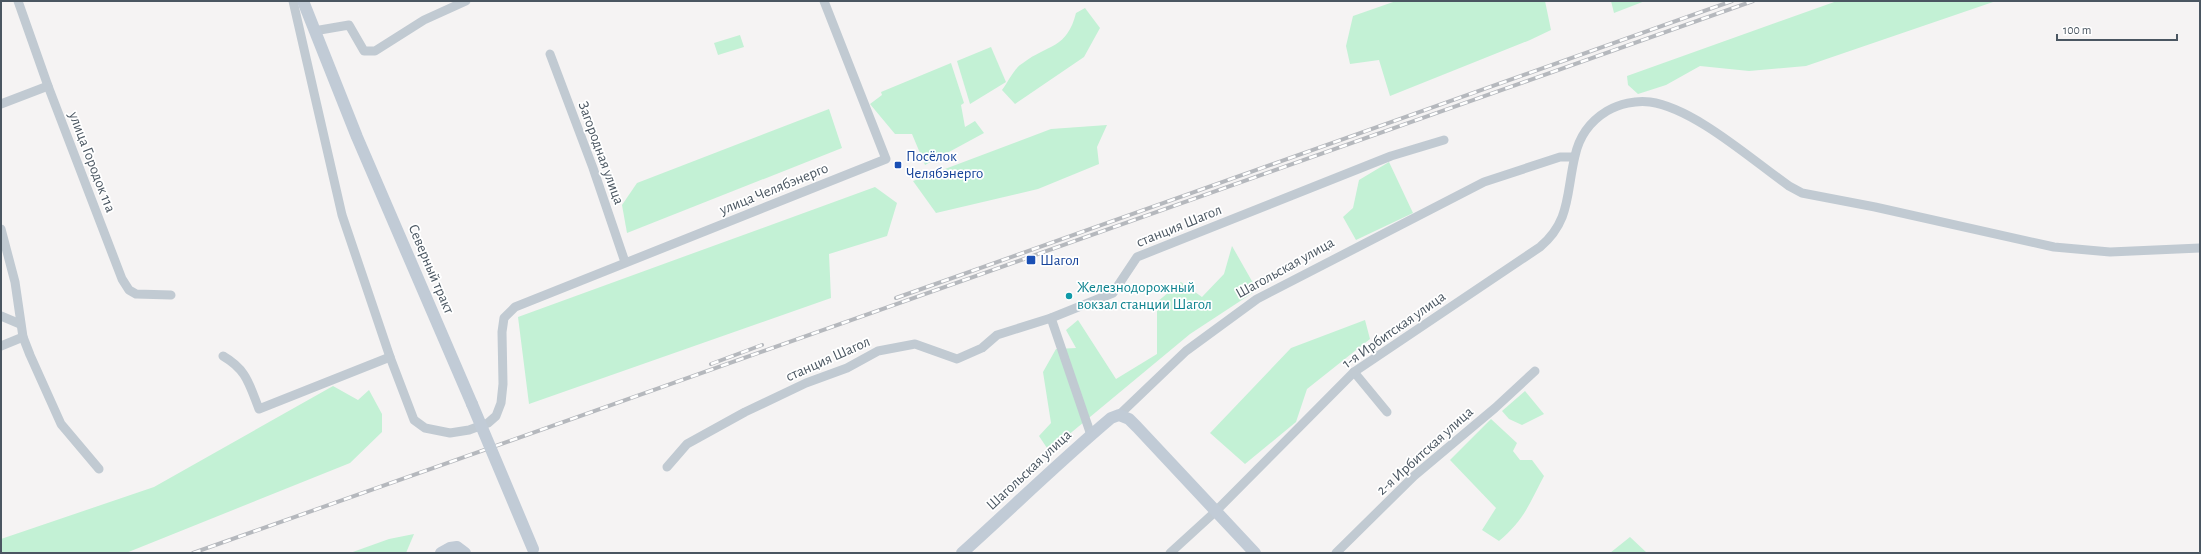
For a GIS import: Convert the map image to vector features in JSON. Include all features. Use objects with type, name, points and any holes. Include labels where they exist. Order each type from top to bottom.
[{"type":"main road","name":"Северный тракт","points":[[302,1],[357,137],[534,551]]},
{"type":"main road","name":"Шагольская улица","points":[[962,553],[1025,496],[1071,451],[1112,418],[1119,415]]},
{"type":"main road","points":[[1119,415],[1129,419],[1138,427],[1215,512],[1255,553]]},
{"type":"main road","points":[[441,553],[450,548],[457,547],[465,553]]},
{"type":"street","name":"улица Городок 11а","points":[[18,1],[48,86],[122,279],[129,290],[136,294],[171,295]]},
{"type":"street","points":[[223,356],[239,366],[246,376],[259,409],[390,356],[342,215],[293,1]]},
{"type":"street","points":[[314,32],[349,25],[364,51],[375,51],[424,20],[466,1]]},
{"type":"street","name":"улица Челябэнерго","points":[[390,356],[414,420],[425,428],[442,433],[469,430],[492,420],[496,416],[501,403],[503,384],[502,332],[504,318],[515,307],[624,262],[724,225],[886,159],[824,1]]},
{"type":"street","name":"Загородная улица","points":[[550,54],[593,168],[624,262]]},
{"type":"street","points":[[1,104],[48,86]]},
{"type":"street","name":"1-я Ирбитская улица","points":[[1170,553],[1215,512],[1354,372],[1540,247],[1552,237],[1561,224],[1574,157],[1582,134],[1595,118],[1619,104],[1650,102],[1681,112],[1711,129],[1782,182],[1802,193],[2054,247],[2110,252],[2200,248]]},
{"type":"street","name":"станция Шагол","points":[[667,467],[687,444],[806,383],[847,368],[878,351],[915,344],[957,359],[982,348],[997,335],[1051,318],[1113,293],[1137,257],[1391,156],[1444,140]]},
{"type":"street","name":"Шагольская улица","points":[[1119,415],[1186,351],[1257,299],[1484,182],[1560,156],[1574,157]]},
{"type":"street","points":[[1,229],[15,282],[23,337],[61,424],[99,469]]},
{"type":"street","points":[[1,316],[20,324]]},
{"type":"street","points":[[1051,318],[1091,435]]},
{"type":"street","points":[[1,346],[23,337]]},
{"type":"street","name":"2-я Ирбитская улица","points":[[1336,553],[1414,476],[1495,408],[1535,371]]},
{"type":"street","points":[[1354,372],[1387,412]]},
{"type":"green space","points":[[1396,1],[1545,1],[1551,30],[1530,40],[1390,96],[1379,60],[1350,64],[1346,46],[1353,16]]},
{"type":"green space","points":[[1611,1],[1645,1],[1614,13]]},
{"type":"green space","points":[[1837,1],[1996,1],[1806,66],[1749,71],[1700,66],[1666,85],[1638,94],[1628,85],[1627,76]]},
{"type":"green space","points":[[1085,8],[1100,28],[1084,57],[1015,104],[1002,90],[1014,72],[1020,65],[1032,57],[1062,40],[1072,25],[1076,13]]},
{"type":"green space","points":[[740,35],[744,47],[718,55],[714,43]]},
{"type":"green space","points":[[991,47],[1006,82],[970,104],[957,61]]},
{"type":"green space","points":[[951,63],[964,103],[961,105],[965,127],[975,121],[984,133],[925,165],[912,134],[895,134],[870,104],[882,95],[881,92]]},
{"type":"green space","points":[[829,109],[842,148],[627,233],[622,205],[637,183]]},
{"type":"green space","points":[[1107,125],[1097,147],[1099,164],[1038,189],[936,213],[913,181],[1051,129]]},
{"type":"green space","points":[[1389,162],[1413,213],[1356,240],[1343,217],[1353,208],[1359,180]]},
{"type":"green space","points":[[875,187],[897,203],[887,236],[829,254],[831,298],[529,404],[518,317]]},
{"type":"green space","points":[[1232,246],[1257,290],[1190,334],[1049,451],[1039,436],[1051,423],[1043,372],[1056,349],[1076,348],[1066,330],[1078,320],[1116,379],[1157,354],[1157,302],[1181,282],[1202,297],[1224,274]]},
{"type":"green space","points":[[1365,320],[1370,339],[1307,389],[1296,422],[1245,464],[1210,433],[1291,348]]},
{"type":"green space","points":[[333,386],[358,400],[369,390],[382,414],[382,432],[350,463],[126,553],[1,553],[1,539],[154,487]]},
{"type":"green space","points":[[1525,391],[1544,414],[1522,425],[1509,419],[1502,411]]},
{"type":"green space","points":[[1491,419],[1517,443],[1513,451],[1520,460],[1532,460],[1544,476],[1521,518],[1499,541],[1482,530],[1496,508],[1450,460]]},
{"type":"green space","points":[[414,534],[406,553],[350,553],[389,539]]},
{"type":"green space","points":[[1630,537],[1647,553],[1610,553]]},
{"type":"railway","points":[[896,298],[1732,1]]},
{"type":"railway","points":[[193,553],[1753,1]]},
{"type":"railway","points":[[711,364],[762,345]]},
{"type":"place","name":"Посёлок Челябэнерго","points":[[898,165]]},
{"type":"place","name":"Шагол","points":[[1031,260]]},
{"type":"place","name":"Железнодорожный вокзал станции Шагол","points":[[1069,296]]}]
